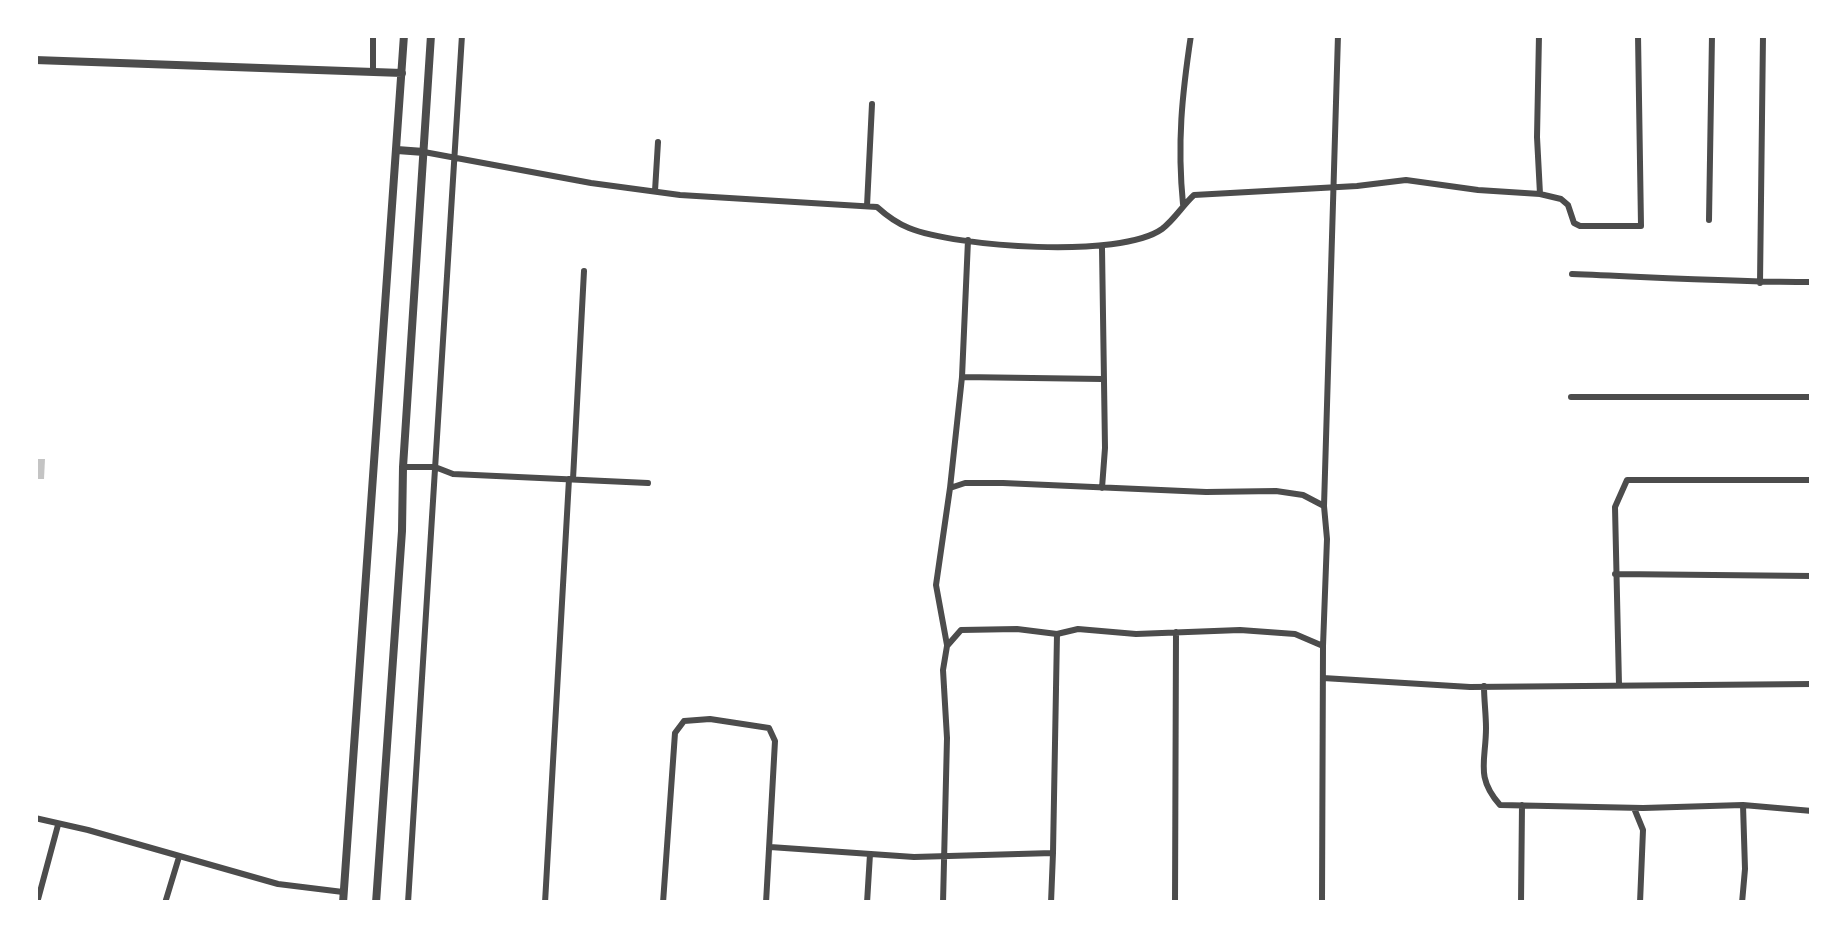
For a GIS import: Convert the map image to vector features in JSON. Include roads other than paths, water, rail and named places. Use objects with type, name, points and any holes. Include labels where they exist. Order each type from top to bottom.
[{"type":"street","points":[[373,35],[373,72]]},
{"type":"street","points":[[343,903],[404,35]]},
{"type":"street","points":[[376,903],[431,35]]},
{"type":"street","points":[[408,903],[462,35]]},
{"type":"street","points":[[1183,205],[1178,141],[1191,35]]},
{"type":"street","points":[[1322,903],[1327,539],[1324,506],[1338,35]]},
{"type":"street","points":[[1539,35],[1536,138],[1540,194]]},
{"type":"street","points":[[397,150],[656,191],[728,199],[877,206],[889,219],[923,233],[1048,247],[1102,248],[1160,230],[1194,195],[1406,180],[1540,194],[1561,199],[1568,205],[1574,223],[1580,226],[1641,226],[1638,35]]},
{"type":"street","points":[[1709,220],[1712,35]]},
{"type":"street","points":[[1760,283],[1763,35]]},
{"type":"street","points":[[35,60],[402,73]]},
{"type":"street","points":[[867,206],[872,104]]},
{"type":"street","points":[[656,191],[658,142]]},
{"type":"street","points":[[944,903],[948,738],[943,670],[948,646],[936,585],[962,377],[968,240]]},
{"type":"street","points":[[1102,248],[1102,488]]},
{"type":"street","points":[[545,903],[584,271]]},
{"type":"street","points":[[1572,274],[1812,282]]},
{"type":"street","points":[[962,377],[1102,378]]},
{"type":"street","points":[[1570,397],[1812,397]]},
{"type":"street","points":[[403,467],[435,467],[454,474],[648,483]]},
{"type":"street","points":[[1619,685],[1615,507],[1627,480],[1812,480]]},
{"type":"street","points":[[950,488],[965,484],[1276,491],[1302,495],[1324,506]]},
{"type":"street","points":[[1615,574],[1812,576]]},
{"type":"street","points":[[948,646],[960,630],[1017,629],[1057,634],[1078,629],[1136,634],[1240,630],[1295,634],[1323,646]]},
{"type":"street","points":[[1174,903],[1176,632]]},
{"type":"street","points":[[1052,903],[1057,634]]},
{"type":"street","points":[[1324,678],[1484,686],[1812,684]]},
{"type":"street","points":[[1484,686],[1486,728],[1482,768],[1486,789],[1500,804],[1634,808],[1743,805],[1812,811]]},
{"type":"street","points":[[663,903],[675,732],[684,721],[710,719],[769,728],[776,741],[766,903]]},
{"type":"street","points":[[1520,903],[1522,804]]},
{"type":"street","points":[[1742,903],[1743,805]]},
{"type":"street","points":[[1634,808],[1643,830],[1640,903]]},
{"type":"street","points":[[35,818],[278,884],[343,892]]},
{"type":"street","points":[[37,903],[58,824]]},
{"type":"street","points":[[770,848],[870,854],[1053,853]]},
{"type":"street","points":[[867,903],[870,854]]},
{"type":"street","points":[[165,903],[179,857]]},
{"type":"street","points":[[320,903],[321,891]]}]
